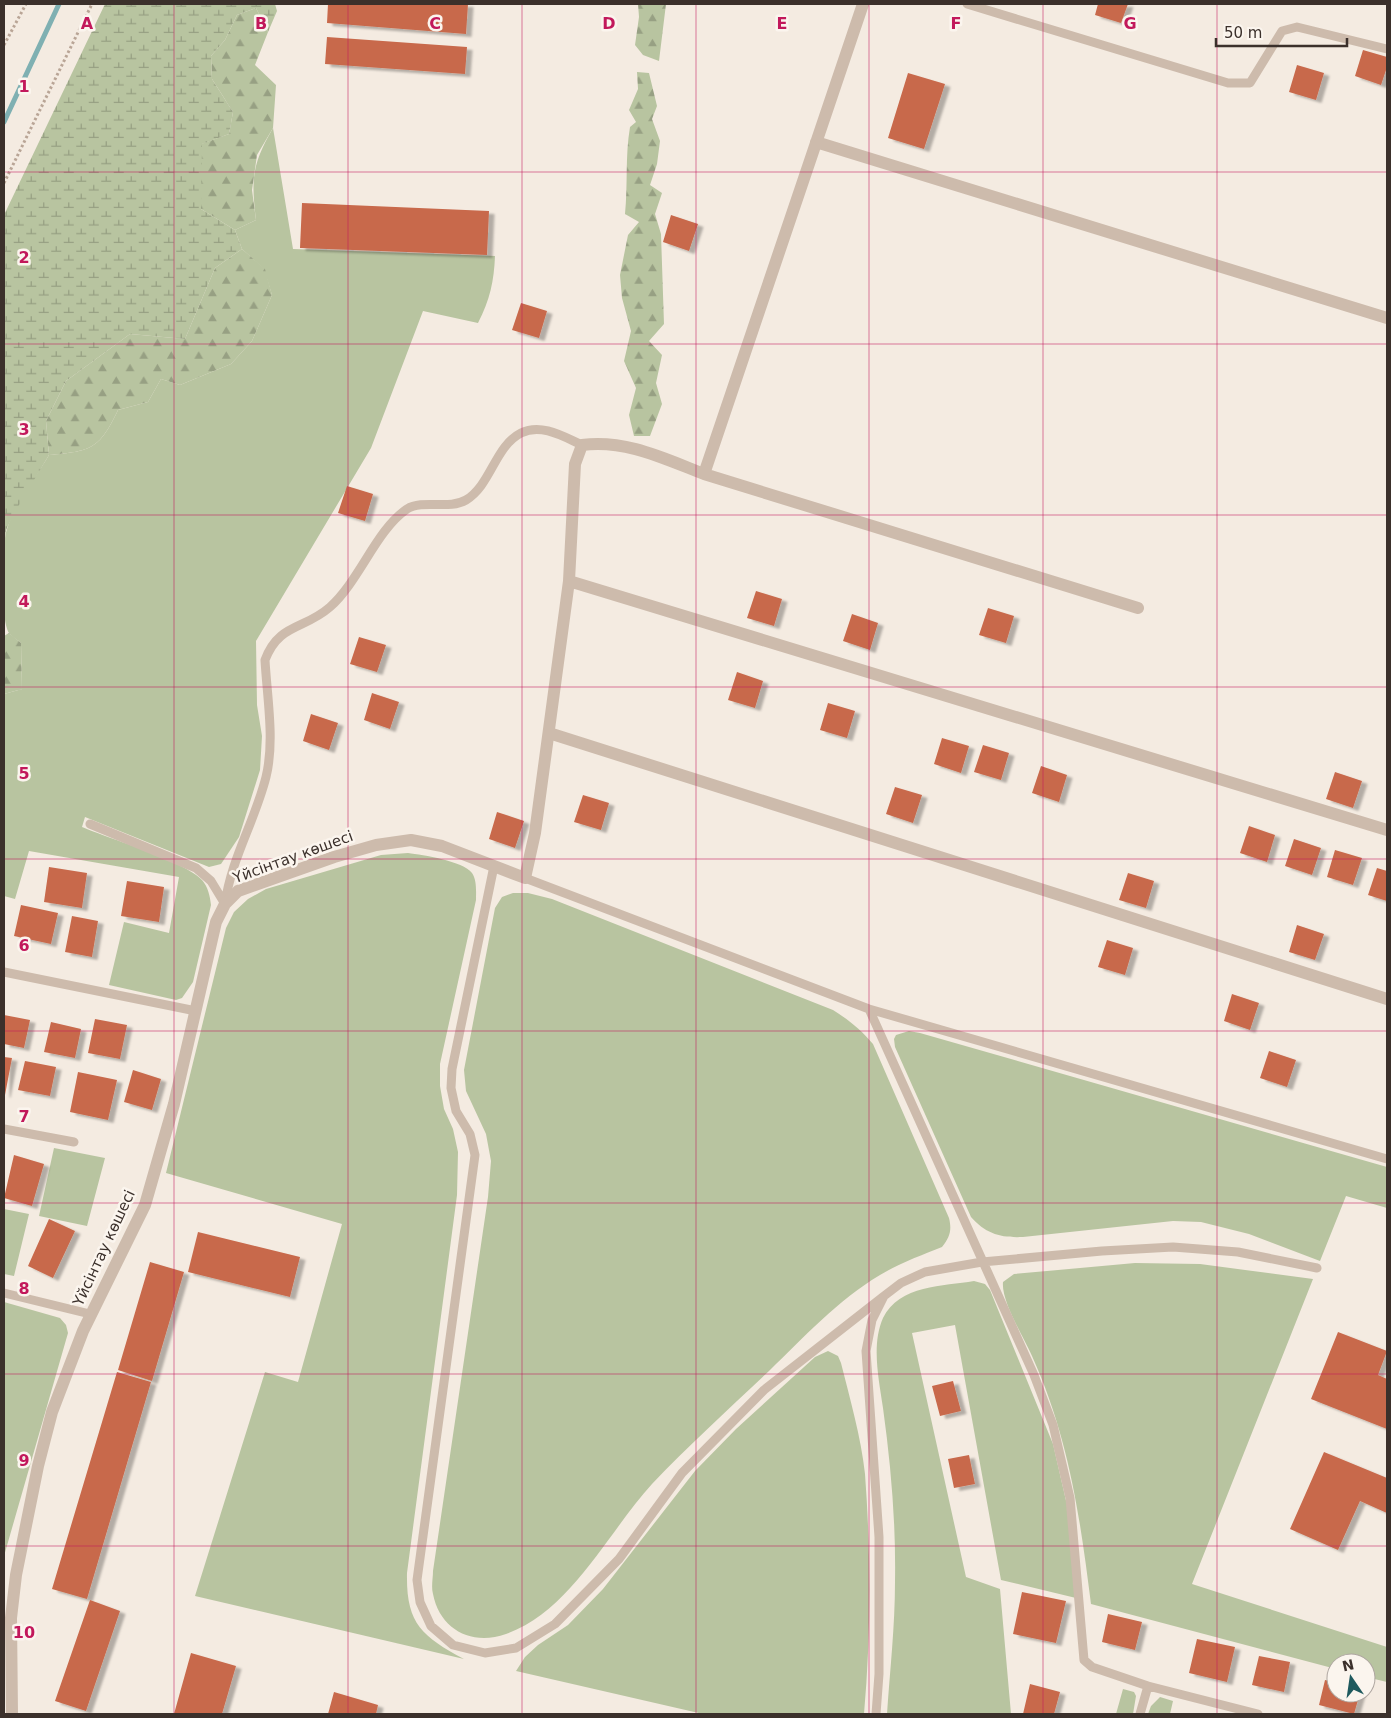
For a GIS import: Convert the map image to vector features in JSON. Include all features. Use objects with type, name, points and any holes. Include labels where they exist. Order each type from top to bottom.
[{"type":"street","points":[[704,474],[863,4]]},
{"type":"street","points":[[816,142],[1387,318]]},
{"type":"street","points":[[525,878],[535,832],[549,733],[569,581],[575,464],[582,445],[600,443],[644,451],[704,474],[1138,608]]},
{"type":"street","points":[[569,581],[1387,830]]},
{"type":"street","points":[[549,733],[1387,999]]},
{"type":"street","name":"Үйсінтау көшесі","points":[[12,1714],[11,1618],[18,1566],[38,1466],[52,1412],[90,1314],[145,1205],[174,1104],[216,922],[225,904],[238,891],[316,863],[376,845],[411,840],[442,846],[525,878]]},
{"type":"lane","points":[[967,4],[1228,83],[1250,83],[1282,31],[1297,27],[1387,49]]},
{"type":"lane","points":[[225,904],[229,879],[266,777],[269,756],[265,660],[270,647],[281,634],[309,622],[330,607],[345,591],[396,518],[410,508],[452,504],[466,500],[479,487],[507,444],[521,433],[537,430],[552,432],[582,445]]},
{"type":"lane","points":[[90,824],[196,868],[211,881],[225,904]]},
{"type":"lane","points":[[494,866],[452,1069],[451,1088],[456,1111],[470,1134],[475,1155],[417,1580],[420,1602],[432,1626],[453,1645],[485,1653],[516,1648],[555,1624],[619,1558],[682,1473],[764,1390],[901,1283],[926,1272],[982,1262],[1102,1251],[1173,1247],[1238,1252],[1317,1268]]},
{"type":"lane","points":[[525,878],[869,1010],[1387,1159]]},
{"type":"lane","points":[[4,972],[196,1010]]},
{"type":"lane","points":[[869,1010],[1034,1375],[1052,1425],[1070,1498],[1084,1660],[1092,1667],[1148,1686],[1258,1714]]},
{"type":"lane","points":[[4,1129],[74,1142]]},
{"type":"lane","points":[[4,1293],[90,1314]]},
{"type":"lane","points":[[876,1714],[879,1674],[878,1537],[866,1351],[872,1320],[884,1296]]},
{"type":"lane","points":[[1140,1714],[1148,1686]]},
{"type":"path","points":[[4,45],[26,4]]},
{"type":"path","points":[[4,183],[92,4]]},
{"type":"green space","points":[[105,4],[275,4],[277,11],[268,32],[256,8],[237,15],[225,40],[211,56],[212,79],[233,112],[229,134],[202,144],[201,209],[235,230],[242,249],[215,268],[185,339],[130,334],[66,381],[46,421],[49,455],[6,530],[4,547],[4,215]]},
{"type":"green space","points":[[638,4],[666,4],[659,61],[643,55],[635,45],[639,17]]},
{"type":"green space","points":[[256,8],[268,32],[255,65],[276,85],[273,128],[257,155],[252,190],[256,220],[235,230],[201,209],[201,144],[229,134],[233,112],[212,79],[211,56],[225,40],[237,15]]},
{"type":"green space","points":[[637,72],[649,73],[657,106],[652,119],[660,141],[657,164],[650,185],[662,193],[655,214],[661,234],[664,324],[649,341],[662,355],[656,383],[662,404],[650,436],[634,436],[629,415],[636,388],[624,361],[631,331],[622,298],[620,275],[628,235],[639,222],[625,214],[628,138],[630,127],[636,122],[629,110],[638,89]]},
{"type":"green space","points":[[273,128],[293,249],[495,256],[494,274],[491,290],[478,323],[423,311],[371,448],[256,641],[257,705],[262,736],[260,770],[239,837],[221,864],[209,867],[85,817],[82,827],[164,858],[193,873],[206,886],[211,905],[193,982],[182,998],[176,1000],[109,985],[124,922],[169,933],[179,877],[29,851],[15,899],[4,896],[4,694],[22,689],[21,643],[9,633],[4,613],[2,582],[5,538],[15,510],[49,455],[75,452],[92,446],[105,433],[118,410],[148,402],[161,379],[180,385],[231,364],[252,341],[272,295],[264,269],[242,249],[235,230],[256,220],[255,172],[261,152]]},
{"type":"green space","points":[[242,249],[265,269],[272,295],[252,341],[231,364],[180,385],[161,379],[148,402],[118,410],[105,433],[92,446],[75,452],[49,455],[46,421],[66,381],[130,334],[185,339],[215,268]]},
{"type":"green space","points":[[9,633],[21,643],[22,689],[4,694],[4,636]]},
{"type":"green space","points":[[408,853],[442,859],[460,865],[472,873],[476,886],[476,900],[440,1064],[440,1086],[444,1109],[453,1129],[458,1152],[457,1195],[407,1573],[409,1604],[419,1626],[437,1643],[464,1659],[195,1596],[265,1372],[298,1382],[342,1224],[166,1173],[226,928],[234,912],[248,899],[266,889],[381,855]]},
{"type":"green space","points":[[513,893],[528,893],[552,899],[833,1010],[850,1021],[873,1044],[949,1218],[950,1230],[949,1237],[942,1247],[880,1275],[836,1307],[808,1332],[652,1484],[587,1568],[550,1608],[529,1623],[506,1634],[481,1638],[459,1632],[450,1626],[437,1607],[432,1585],[488,1197],[491,1161],[486,1134],[466,1091],[464,1070],[495,908],[502,897]]},
{"type":"green space","points":[[909,1031],[1387,1167],[1387,1208],[1346,1196],[1320,1261],[1249,1234],[1201,1222],[1173,1221],[1023,1237],[1008,1237],[994,1234],[982,1227],[971,1217],[895,1047],[894,1039],[896,1035]]},
{"type":"green space","points":[[54,1148],[105,1158],[87,1226],[39,1216]]},
{"type":"green space","points":[[4,1209],[29,1214],[14,1276],[4,1274]]},
{"type":"green space","points":[[1135,1263],[1200,1264],[1313,1279],[1192,1584],[1387,1647],[1387,1682],[1376,1679],[1376,1653],[1326,1653],[1326,1666],[1091,1604],[1077,1509],[1064,1448],[1045,1387],[1009,1309],[1003,1290],[1003,1282],[1014,1274]]},
{"type":"green space","points":[[974,1281],[985,1284],[990,1290],[1053,1444],[1067,1505],[1076,1598],[1001,1580],[955,1325],[912,1333],[966,1577],[1000,1589],[1011,1714],[887,1714],[894,1615],[895,1538],[891,1473],[877,1363],[879,1328],[890,1307],[911,1293],[936,1286]]},
{"type":"green space","points":[[4,1302],[60,1318],[66,1325],[68,1333],[4,1556]]},
{"type":"green space","points":[[828,1351],[838,1356],[841,1363],[858,1432],[865,1474],[869,1594],[864,1714],[703,1714],[516,1671],[525,1657],[538,1645],[568,1625],[603,1589],[695,1471],[736,1429],[815,1357]]},
{"type":"green space","points":[[1123,1689],[1134,1692],[1136,1696],[1133,1714],[1116,1714]]},
{"type":"green space","points":[[1160,1697],[1173,1701],[1170,1714],[1148,1714],[1151,1706]]},
{"type":"building","points":[[328,4],[468,4],[466,34],[327,23]]},
{"type":"building","points":[[1098,4],[1128,4],[1121,23],[1095,15]]},
{"type":"building","points":[[327,37],[467,47],[465,74],[325,64]]},
{"type":"building","points":[[1363,50],[1387,57],[1387,67],[1381,85],[1355,76]]},
{"type":"building","points":[[1297,65],[1324,73],[1316,100],[1289,92]]},
{"type":"building","points":[[908,73],[945,84],[924,149],[888,138]]},
{"type":"building","points":[[302,203],[489,211],[487,255],[300,248]]},
{"type":"building","points":[[671,215],[698,224],[689,251],[663,242]]},
{"type":"building","points":[[521,303],[547,311],[539,338],[512,330]]},
{"type":"building","points":[[347,486],[373,494],[365,521],[338,513]]},
{"type":"building","points":[[756,591],[782,599],[774,626],[747,618]]},
{"type":"building","points":[[988,608],[1014,616],[1006,643],[979,635]]},
{"type":"building","points":[[852,614],[878,623],[870,650],[843,641]]},
{"type":"building","points":[[359,637],[386,645],[377,672],[350,664]]},
{"type":"building","points":[[737,672],[763,681],[755,708],[728,700]]},
{"type":"building","points":[[372,693],[399,702],[390,729],[364,720]]},
{"type":"building","points":[[828,703],[855,711],[847,738],[820,730]]},
{"type":"building","points":[[311,714],[338,723],[329,750],[303,741]]},
{"type":"building","points":[[942,738],[969,746],[961,773],[934,764]]},
{"type":"building","points":[[983,745],[1009,753],[1001,780],[974,772]]},
{"type":"building","points":[[1041,766],[1067,775],[1059,802],[1032,793]]},
{"type":"building","points":[[1335,772],[1362,781],[1353,808],[1326,799]]},
{"type":"building","points":[[895,787],[922,795],[913,823],[886,814]]},
{"type":"building","points":[[583,795],[609,803],[601,830],[574,822]]},
{"type":"building","points":[[497,812],[524,821],[515,848],[489,839]]},
{"type":"building","points":[[1249,826],[1275,835],[1267,862],[1240,853]]},
{"type":"building","points":[[1294,839],[1321,848],[1312,875],[1285,866]]},
{"type":"building","points":[[1335,850],[1362,858],[1353,885],[1327,877]]},
{"type":"building","points":[[49,867],[87,873],[82,908],[44,902]]},
{"type":"building","points":[[1377,868],[1387,871],[1387,901],[1368,895]]},
{"type":"building","points":[[1128,873],[1154,881],[1146,908],[1119,900]]},
{"type":"building","points":[[127,881],[164,887],[159,922],[121,916]]},
{"type":"building","points":[[21,905],[58,913],[51,944],[14,936]]},
{"type":"building","points":[[72,916],[98,921],[92,957],[65,952]]},
{"type":"building","points":[[1297,925],[1324,934],[1315,960],[1289,952]]},
{"type":"building","points":[[1107,940],[1133,948],[1125,975],[1098,967]]},
{"type":"building","points":[[1232,994],[1259,1003],[1250,1030],[1224,1021]]},
{"type":"building","points":[[4,1015],[30,1020],[24,1048],[4,1044]]},
{"type":"building","points":[[95,1019],[127,1025],[120,1059],[88,1053]]},
{"type":"building","points":[[51,1022],[81,1029],[75,1058],[44,1052]]},
{"type":"building","points":[[1269,1051],[1296,1060],[1287,1087],[1260,1078]]},
{"type":"building","points":[[4,1057],[12,1058],[5,1095],[4,1094]]},
{"type":"building","points":[[25,1061],[56,1067],[50,1096],[18,1090]]},
{"type":"building","points":[[133,1070],[161,1079],[152,1110],[124,1102]]},
{"type":"building","points":[[78,1072],[117,1080],[108,1120],[70,1112]]},
{"type":"building","points":[[14,1155],[44,1164],[32,1206],[4,1198]]},
{"type":"building","points":[[49,1219],[75,1231],[53,1278],[28,1266]]},
{"type":"building","points":[[198,1232],[300,1257],[290,1297],[188,1272]]},
{"type":"building","points":[[150,1262],[184,1272],[152,1381],[118,1370]]},
{"type":"building","points":[[1338,1332],[1387,1351],[1378,1375],[1387,1379],[1387,1429],[1311,1399]]},
{"type":"building","points":[[117,1372],[151,1382],[87,1599],[52,1589]]},
{"type":"building","points":[[953,1381],[961,1411],[940,1416],[932,1386]]},
{"type":"building","points":[[1324,1452],[1387,1478],[1387,1513],[1360,1501],[1338,1550],[1290,1529]]},
{"type":"building","points":[[969,1455],[975,1484],[954,1488],[948,1459]]},
{"type":"building","points":[[1022,1592],[1066,1601],[1056,1643],[1013,1634]]},
{"type":"building","points":[[90,1600],[120,1611],[86,1711],[55,1701]]},
{"type":"building","points":[[1108,1614],[1142,1622],[1135,1650],[1102,1642]]},
{"type":"building","points":[[1197,1639],[1235,1647],[1227,1682],[1189,1673]]},
{"type":"building","points":[[191,1653],[236,1666],[222,1714],[174,1714]]},
{"type":"building","points":[[1259,1656],[1290,1662],[1284,1692],[1252,1685]]},
{"type":"building","points":[[1325,1680],[1326,1703],[1357,1703],[1354,1714],[1319,1705]]},
{"type":"building","points":[[1030,1684],[1060,1692],[1054,1714],[1023,1714]]},
{"type":"building","points":[[334,1692],[378,1705],[376,1714],[328,1714]]},
{"type":"waterway","points":[[4,122],[59,4]]}]
